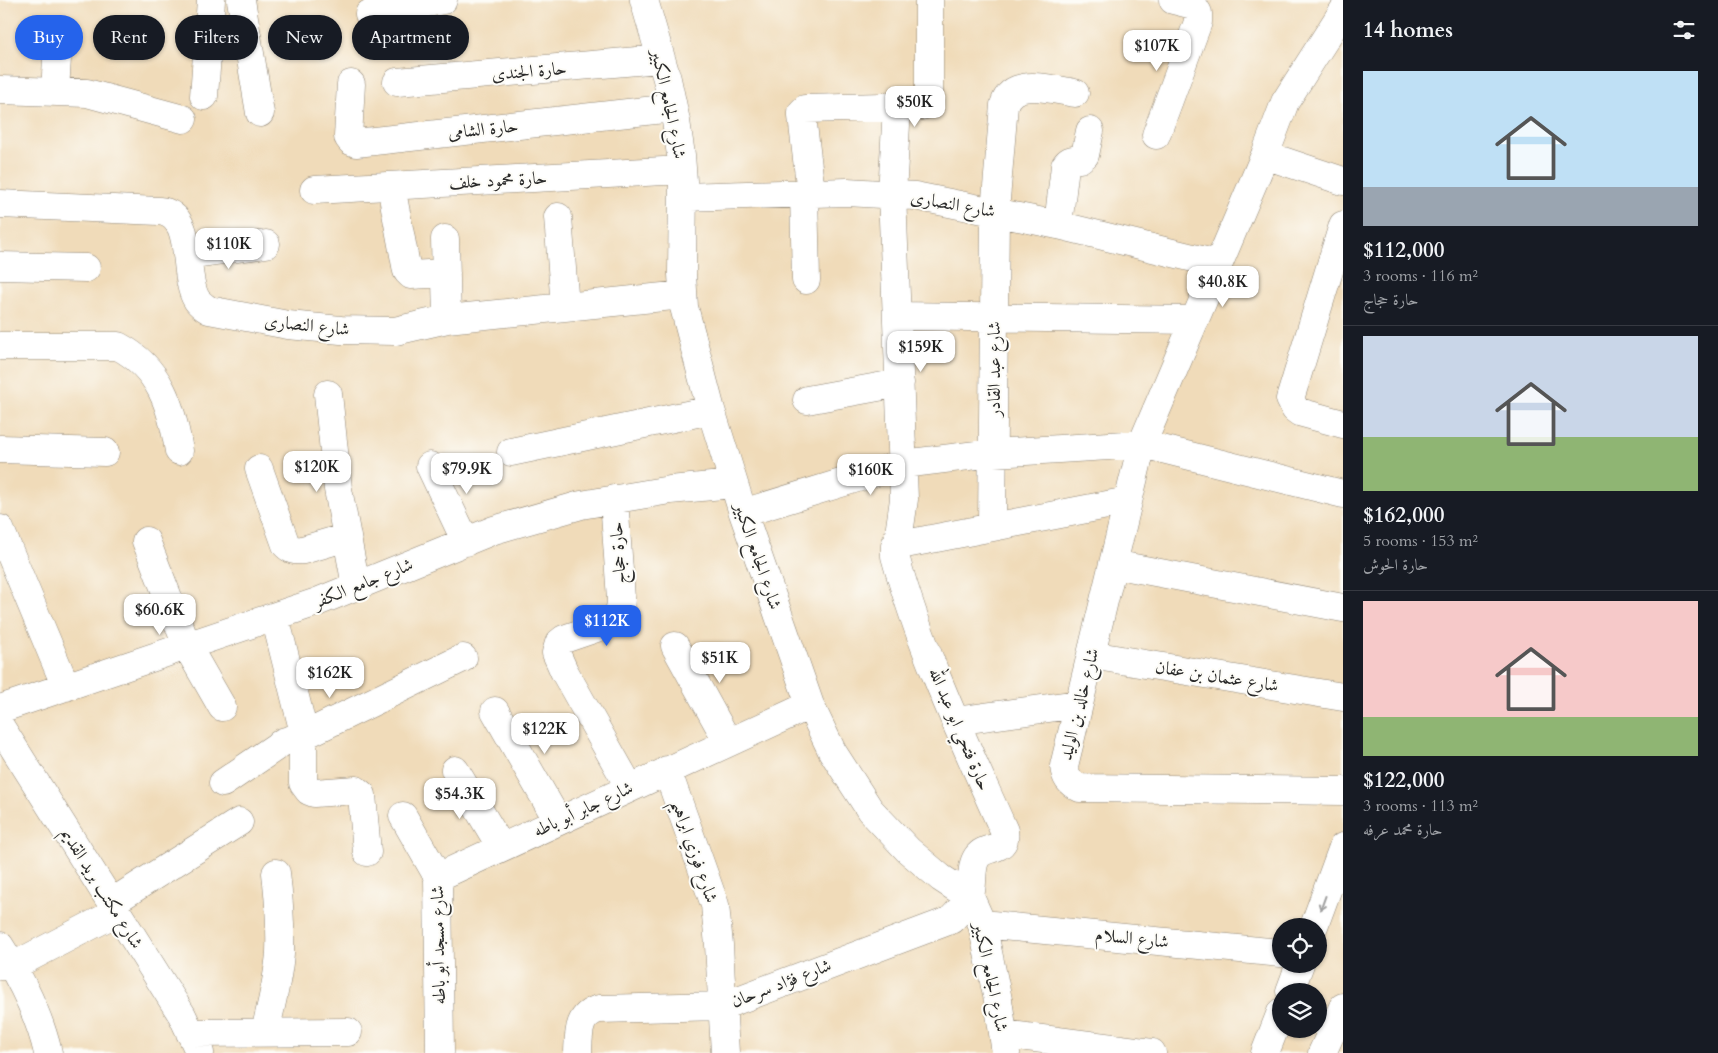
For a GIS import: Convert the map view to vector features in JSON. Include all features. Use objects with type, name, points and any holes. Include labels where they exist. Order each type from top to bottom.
[{"type":"street","points":[[204,96],[211,0]]},
{"type":"street","points":[[241,0],[260,113]]},
{"type":"street","points":[[369,14],[444,0]]},
{"type":"street","name":"شارع الجامع الكبير","points":[[644,0],[673,108],[682,170],[683,295],[689,330],[733,484],[810,705],[832,751],[870,810],[908,850],[934,873],[970,896],[982,924],[1004,1044]]},
{"type":"street","points":[[806,280],[807,193],[802,112],[807,108],[897,107],[927,104],[930,100],[929,0]]},
{"type":"street","points":[[1156,135],[1198,22],[1198,13],[1193,5],[1173,0]]},
{"type":"street","name":"شارع خالد بن الوليد","points":[[1343,11],[1285,102],[1265,155],[1142,444],[1064,766],[1064,773],[1068,780],[1080,788],[1343,792]]},
{"type":"street","name":"حارة الجندى","points":[[397,82],[660,59]]},
{"type":"street","points":[[54,92],[57,60]]},
{"type":"street","name":"حارة الشامى","points":[[351,84],[348,137],[356,143],[673,108]]},
{"type":"street","name":"شارع عبد القادر","points":[[992,526],[995,212],[1004,105],[1006,99],[1015,90],[1021,88],[1076,93]]},
{"type":"street","points":[[0,90],[87,93],[183,119]]},
{"type":"street","points":[[895,546],[899,534],[903,507],[904,464],[892,194],[897,107]]},
{"type":"street","points":[[1058,225],[1065,166],[1070,161],[1080,159],[1085,155],[1090,130]]},
{"type":"street","points":[[1265,155],[1343,181]]},
{"type":"street","name":"حارة محمود خلف","points":[[314,190],[682,170]]},
{"type":"street","name":"شارع النصارى","points":[[683,197],[807,193],[915,196],[1058,225],[1218,264]]},
{"type":"street","points":[[394,202],[407,271],[411,275],[446,273]]},
{"type":"street","name":"شارع النصارى","points":[[0,204],[166,212],[172,215],[181,225],[193,292],[202,305],[209,310],[288,325],[341,330],[395,331],[447,319],[683,295]]},
{"type":"street","points":[[558,217],[565,306]]},
{"type":"street","points":[[1343,225],[1290,399],[1295,409],[1299,412],[1343,424]]},
{"type":"street","points":[[445,239],[447,319]]},
{"type":"street","points":[[187,255],[266,244]]},
{"type":"street","points":[[0,266],[86,268]]},
{"type":"street","points":[[897,316],[1194,320]]},
{"type":"street","points":[[0,346],[118,346],[133,354],[150,372],[168,401],[179,451]]},
{"type":"street","points":[[807,400],[900,383]]},
{"type":"street","points":[[328,394],[338,489],[356,586]]},
{"type":"street","points":[[511,452],[711,410]]},
{"type":"street","points":[[743,513],[904,464],[993,453],[1142,444],[1343,494]]},
{"type":"street","points":[[0,449],[105,452]]},
{"type":"street","points":[[430,466],[466,542]]},
{"type":"street","points":[[259,469],[286,545],[290,549],[297,551],[347,537]]},
{"type":"street","name":"شارع جامع الكفر","points":[[0,709],[254,623],[274,618],[494,530],[581,505],[670,490],[733,484]]},
{"type":"street","name":"حارة حجاج","points":[[614,499],[621,599],[621,608],[618,616],[614,622],[564,639],[559,643],[556,653],[564,671],[630,788]]},
{"type":"street","points":[[895,546],[1128,501]]},
{"type":"street","points":[[0,529],[66,687]]},
{"type":"street","points":[[146,541],[187,646],[222,707]]},
{"type":"street","name":"حارة فتحي ابو عبد الله","points":[[895,546],[898,567],[925,647],[955,721],[1004,831],[1005,836],[1001,845],[982,851],[974,862],[970,896]]},
{"type":"street","points":[[1113,564],[1343,608]]},
{"type":"street","points":[[274,618],[303,729],[302,778],[306,788],[314,794],[356,790],[362,795],[368,852]]},
{"type":"street","points":[[675,646],[728,742]]},
{"type":"street","name":"شارع عثمان بن عفان","points":[[1091,656],[1343,697]]},
{"type":"street","points":[[223,783],[283,742],[302,736],[464,658]]},
{"type":"street","points":[[955,721],[1078,704]]},
{"type":"street","name":"شارع جابر أبو باطه","points":[[438,877],[810,705]]},
{"type":"street","points":[[495,711],[558,821]]},
{"type":"street","name":"شارع مكتب بريد القديم","points":[[0,726],[182,1016],[195,1043]]},
{"type":"street","points":[[455,770],[501,847]]},
{"type":"street","name":"شارع فوزي ابراهيم","points":[[667,770],[715,905],[725,1053]]},
{"type":"street","name":"شارع مسجد أبو باطه","points":[[403,816],[438,877],[440,1053]]},
{"type":"street","points":[[48,1053],[32,1004],[4,959],[114,907],[239,822]]},
{"type":"street","points":[[1317,918],[1343,847]]},
{"type":"street","points":[[264,1032],[274,993],[280,953],[280,913],[276,873]]},
{"type":"street","name":"شارع فؤاد سرحان","points":[[578,1053],[579,1027],[586,1015],[592,1011],[599,1009],[722,1006],[951,920],[970,896]]},
{"type":"street","name":"شارع السلام","points":[[982,924],[1272,952]]},
{"type":"street","points":[[1322,1053],[1343,1007]]},
{"type":"street","points":[[195,1043],[264,1032],[348,1032]]},
{"type":"street","points":[[1265,1053],[1272,1035]]},
{"type":"street","points":[[1004,1044],[1152,1053]]}]
